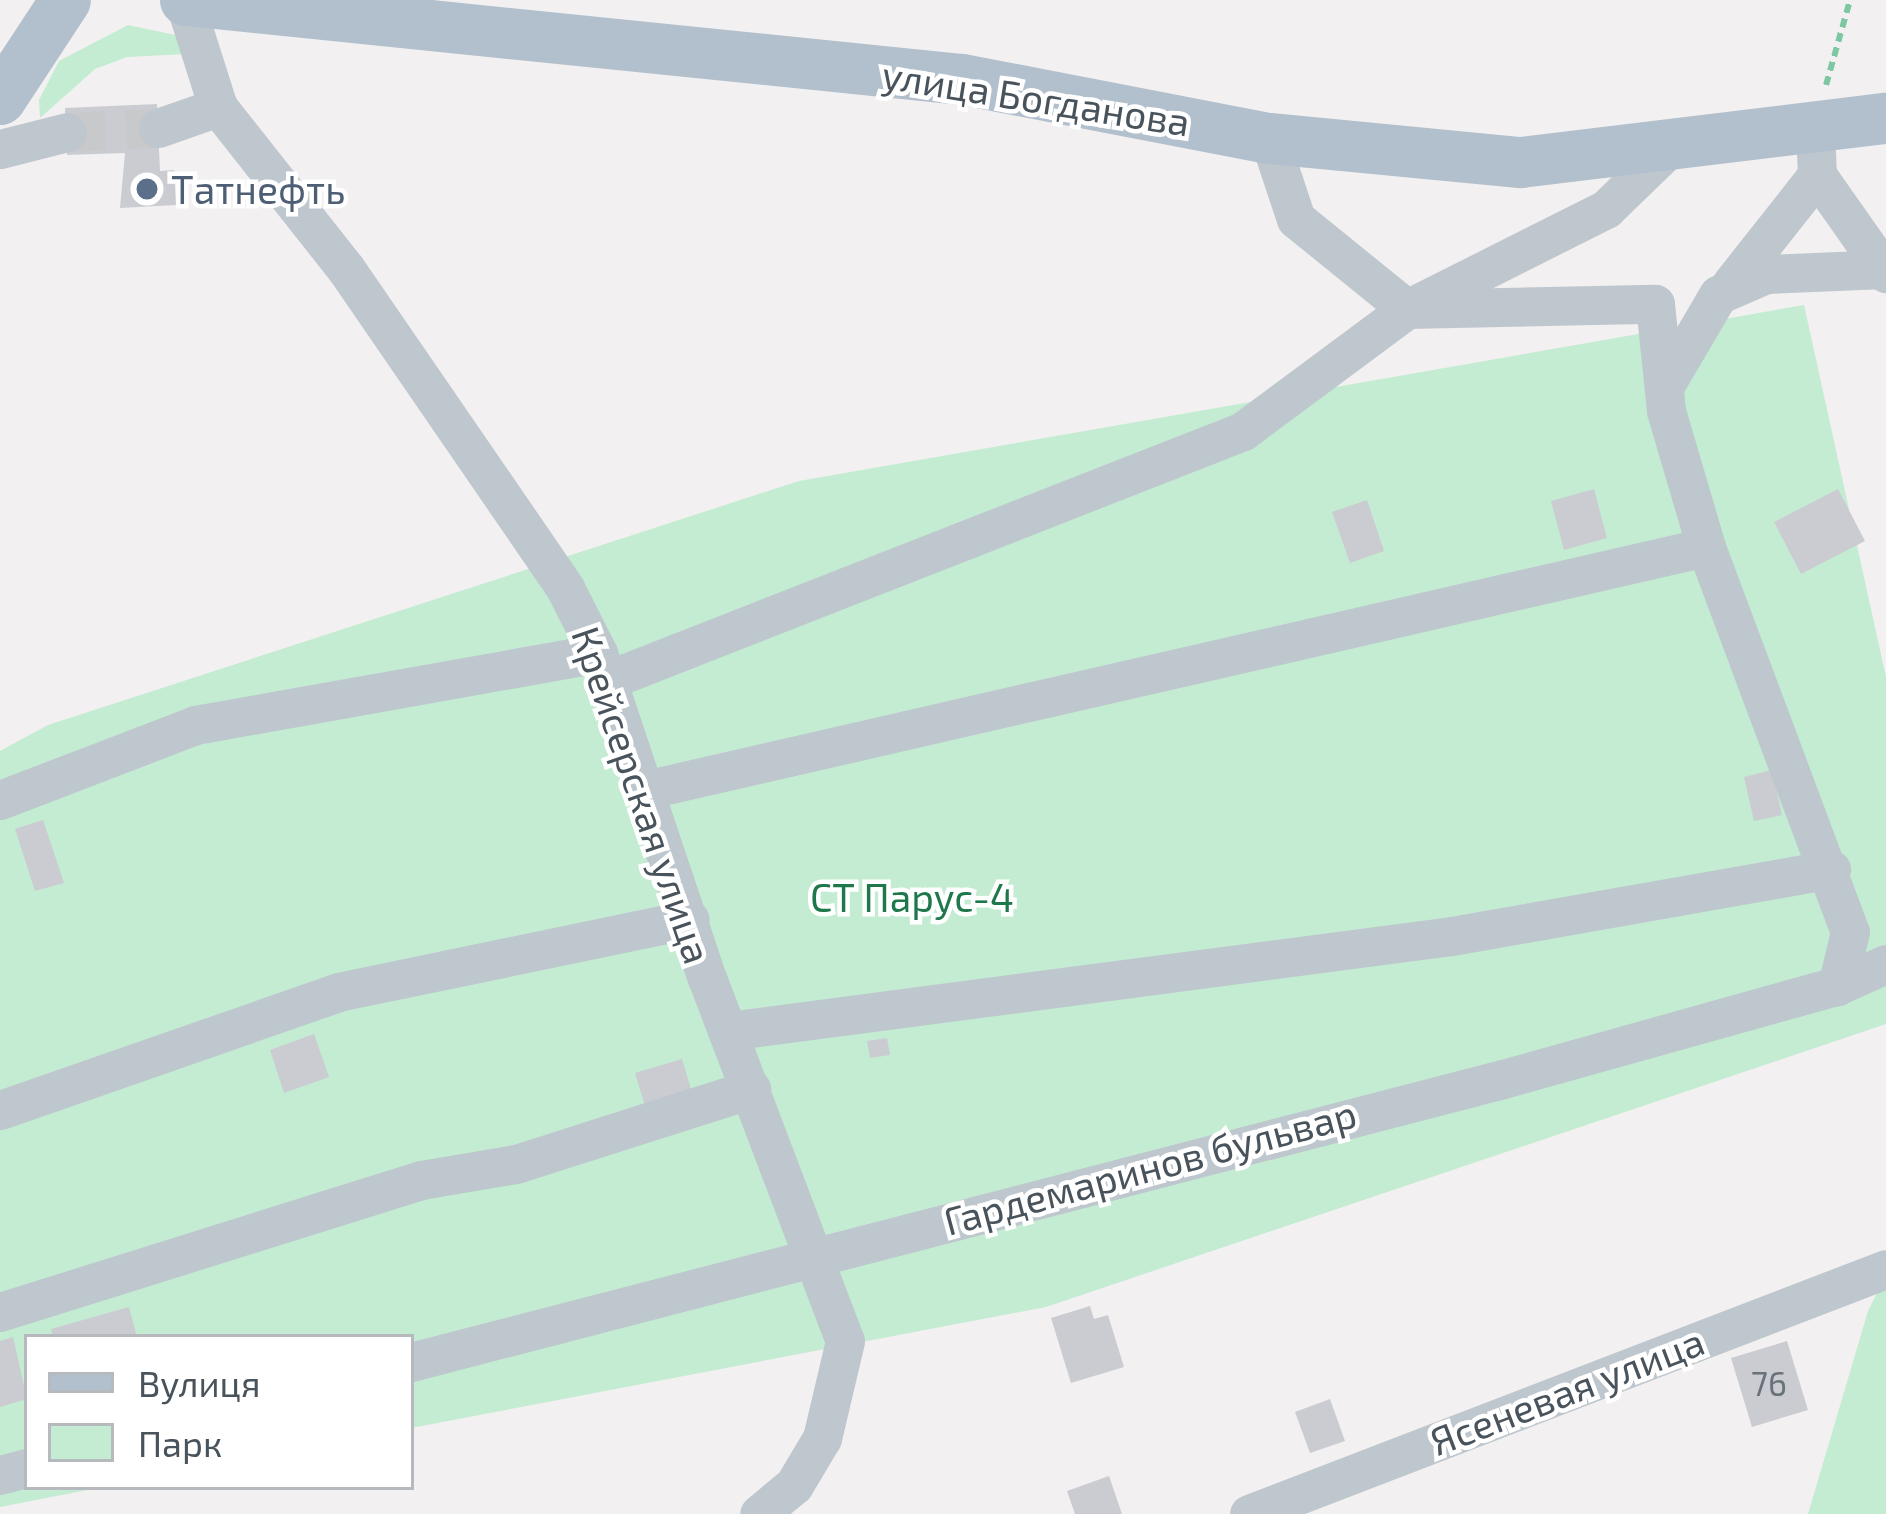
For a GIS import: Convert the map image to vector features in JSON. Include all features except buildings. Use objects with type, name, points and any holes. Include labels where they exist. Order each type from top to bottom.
[{"type":"main road","points":[[0,99],[65,0]]},
{"type":"main road","name":"улица Богданова","points":[[184,0],[962,80],[1269,139],[1520,162],[1672,145],[1816,152],[1886,118]]},
{"type":"street","name":"Крейсерская улица","points":[[184,0],[218,107],[346,269],[566,588],[603,667],[808,1256],[845,1341],[822,1438],[794,1485],[759,1514]]},
{"type":"street","points":[[158,128],[218,107]]},
{"type":"street","points":[[0,149],[67,132]]},
{"type":"street","points":[[1269,139],[1296,219],[1407,309],[1655,304],[1664,387],[1706,547],[1831,869],[1850,932],[1837,986]]},
{"type":"street","points":[[0,800],[195,725],[603,667],[1243,431],[1407,309],[1606,208],[1672,145]]},
{"type":"street","points":[[1664,387],[1718,296],[1747,270],[1816,152],[1884,271],[1766,274],[1718,296]]},
{"type":"street","points":[[649,789],[1706,547]]},
{"type":"street","points":[[728,1031],[1452,936],[1831,869]]},
{"type":"street","points":[[0,1110],[338,992],[689,919]]},
{"type":"street","name":"Гардемаринов бульвар","points":[[414,1361],[1837,986],[1886,964]]},
{"type":"street","points":[[0,1312],[421,1180],[516,1164],[751,1089]]},
{"type":"street","name":"Ясеневая улица","points":[[1250,1514],[1886,1269]]},
{"type":"path","points":[[1816,152],[1850,0]]},
{"type":"green space","points":[[128,25],[180,36],[185,54],[127,57],[95,69],[40,118],[39,100],[59,61]]},
{"type":"green space","name":"СТ Парус-4","points":[[1804,305],[1886,677],[1886,1024],[1046,1307],[414,1427],[414,1334],[24,1334],[24,1490],[88,1490],[0,1507],[0,751],[48,725],[799,481]]},
{"type":"green space","points":[[1886,1275],[1886,1514],[1808,1514],[1868,1311]]},
{"type":"tunnel","points":[[67,132],[158,128]]},
{"type":"place","name":"Татнефть","points":[[147,189]]}]
